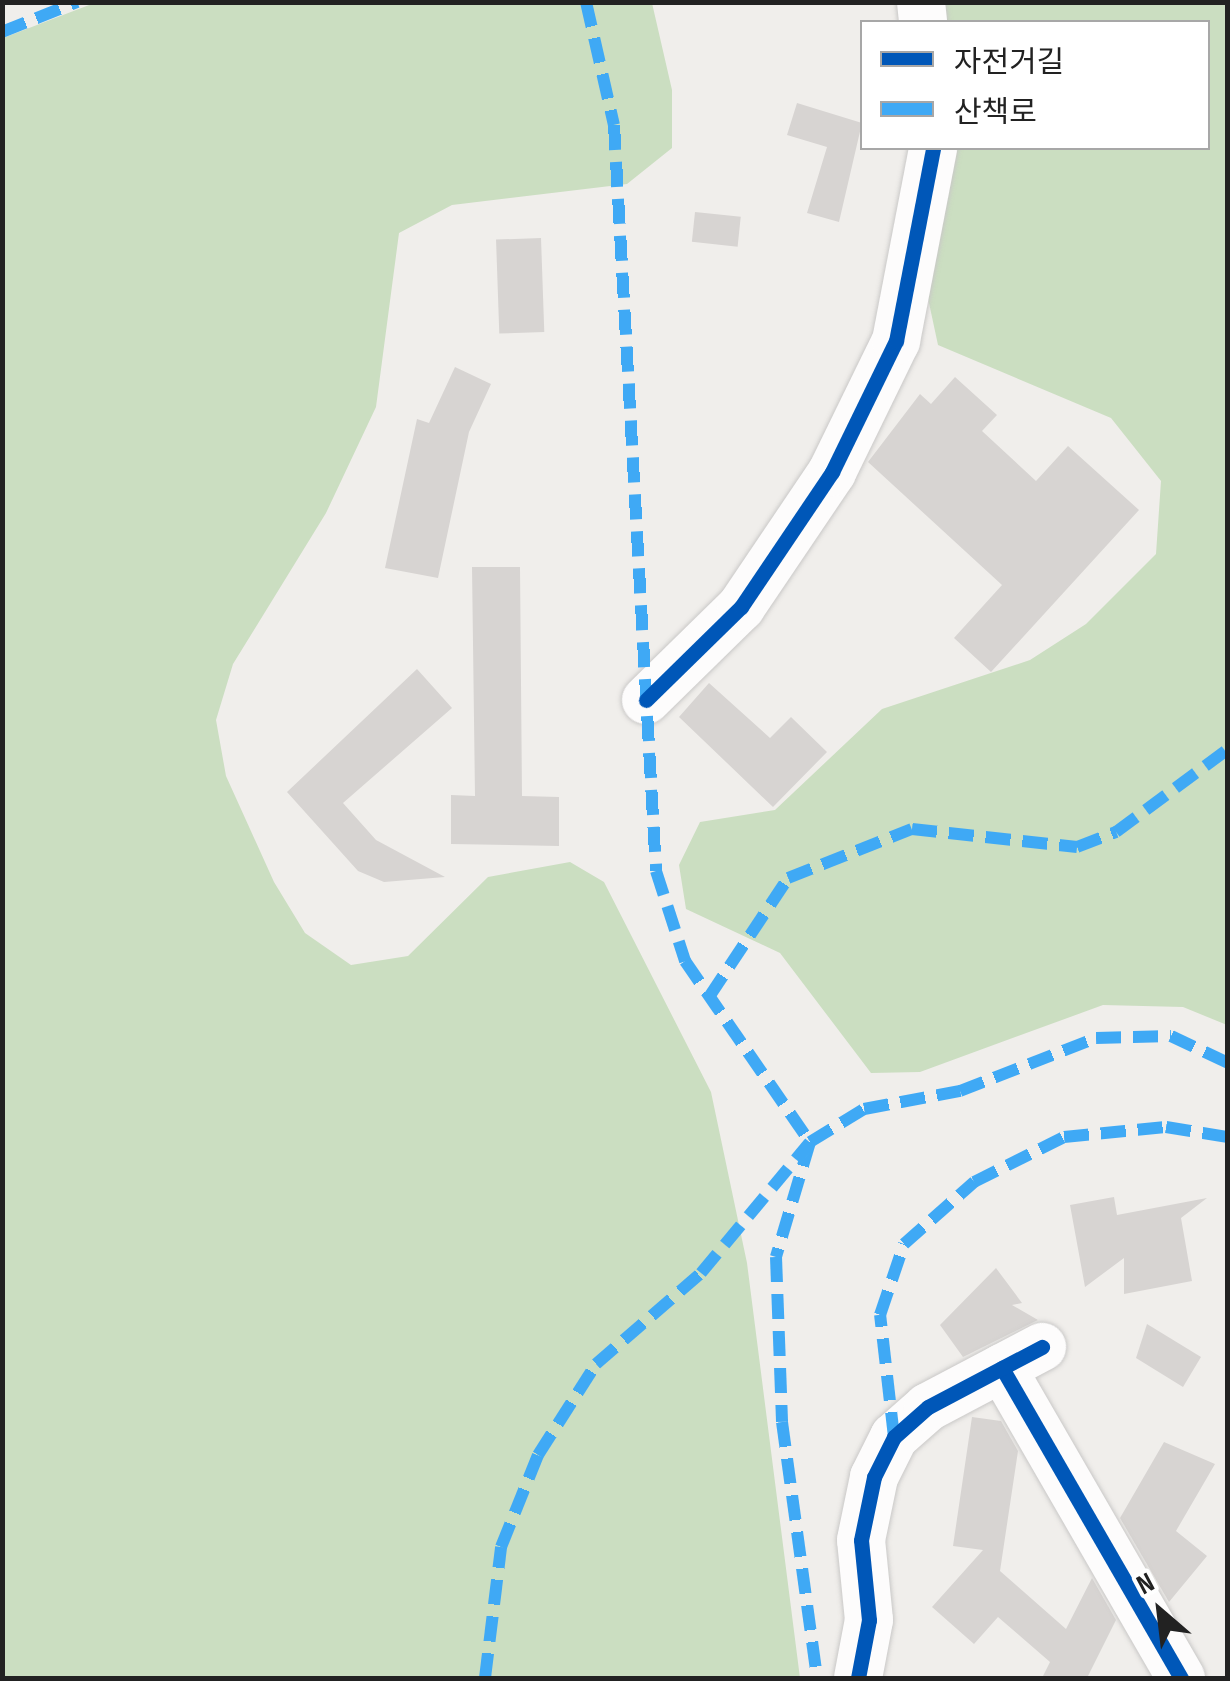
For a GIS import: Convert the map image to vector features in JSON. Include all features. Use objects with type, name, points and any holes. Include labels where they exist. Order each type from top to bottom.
[{"type":"street","points":[[646,700],[742,606],[832,472],[896,341],[932,150]]},
{"type":"street","points":[[858,1678],[868,1620],[862,1540],[874,1477],[894,1437],[928,1408],[1022,1357],[1181,1678]]},
{"type":"green space","points":[[97,2],[652,3],[672,90],[672,148],[627,184],[452,205],[399,233],[376,407],[326,513],[233,664],[216,720],[226,776],[274,882],[305,933],[351,965],[408,956],[488,877],[570,862],[604,882],[711,1092],[747,1263],[800,1678],[3,1678],[3,38]]},
{"type":"green space","points":[[904,3],[1227,3],[1227,1025],[1183,1007],[1103,1005],[920,1072],[871,1073],[780,953],[686,909],[679,865],[700,822],[775,810],[882,709],[1030,660],[1086,624],[1156,554],[1161,481],[1111,418],[938,345],[926,289],[932,150],[1210,150],[1210,20],[908,20]]},
{"type":"building","points":[[797,103],[860,122],[839,222],[807,213],[827,147],[787,135]]},
{"type":"building","points":[[695,212],[741,217],[738,247],[692,242]]},
{"type":"building","points":[[541,238],[544,332],[499,334],[496,240]]},
{"type":"building","points":[[455,367],[491,384],[469,432],[438,578],[385,568],[417,419],[429,423]]},
{"type":"building","points":[[955,377],[997,415],[982,431],[1036,481],[1068,446],[1139,510],[991,672],[954,638],[1002,585],[868,462],[920,394],[931,404]]},
{"type":"building","points":[[472,567],[520,567],[522,796],[559,797],[559,846],[451,844],[451,795],[475,796]]},
{"type":"building","points":[[417,669],[452,708],[343,803],[376,840],[445,877],[384,882],[358,871],[287,792]]},
{"type":"building","points":[[709,683],[770,738],[791,717],[827,752],[773,807],[679,717]]},
{"type":"building","points":[[1114,1197],[1117,1215],[1207,1198],[1181,1218],[1192,1281],[1124,1294],[1124,1258],[1085,1287],[1070,1205]]},
{"type":"building","points":[[996,1268],[1022,1303],[1012,1305],[1038,1320],[963,1357],[940,1325]]},
{"type":"building","points":[[1147,1324],[1201,1357],[1183,1387],[1136,1358]]},
{"type":"building","points":[[972,1417],[1001,1421],[1018,1451],[1000,1571],[1066,1629],[1092,1578],[1116,1620],[1087,1678],[1042,1678],[1050,1662],[998,1617],[974,1644],[932,1607],[983,1550],[953,1546]]},
{"type":"building","points":[[1164,1442],[1215,1464],[1176,1531],[1207,1556],[1169,1602],[1120,1518]]},
{"type":"marked path","points":[[2,32],[77,2]]},
{"type":"marked path","points":[[586,2],[614,125],[656,871],[685,961],[810,1142],[776,1257],[782,1422],[817,1678]]},
{"type":"marked path","points":[[709,997],[788,878],[912,829],[1077,847],[1116,832],[1228,749]]},
{"type":"marked path","points":[[485,1678],[501,1547],[538,1455],[596,1364],[701,1273],[810,1142],[864,1109],[960,1091],[1096,1038],[1171,1036],[1228,1063]]},
{"type":"marked path","points":[[894,1437],[880,1315],[904,1244],[974,1182],[1064,1137],[1166,1127],[1228,1137]]},
{"type":"cycle path","points":[[646,700],[741,607],[832,472],[896,341],[933,150]]},
{"type":"cycle path","points":[[858,1678],[869,1620],[861,1540],[874,1477],[894,1437],[928,1407],[1042,1347]]},
{"type":"cycle path","points":[[1002,1368],[1181,1678]]}]
